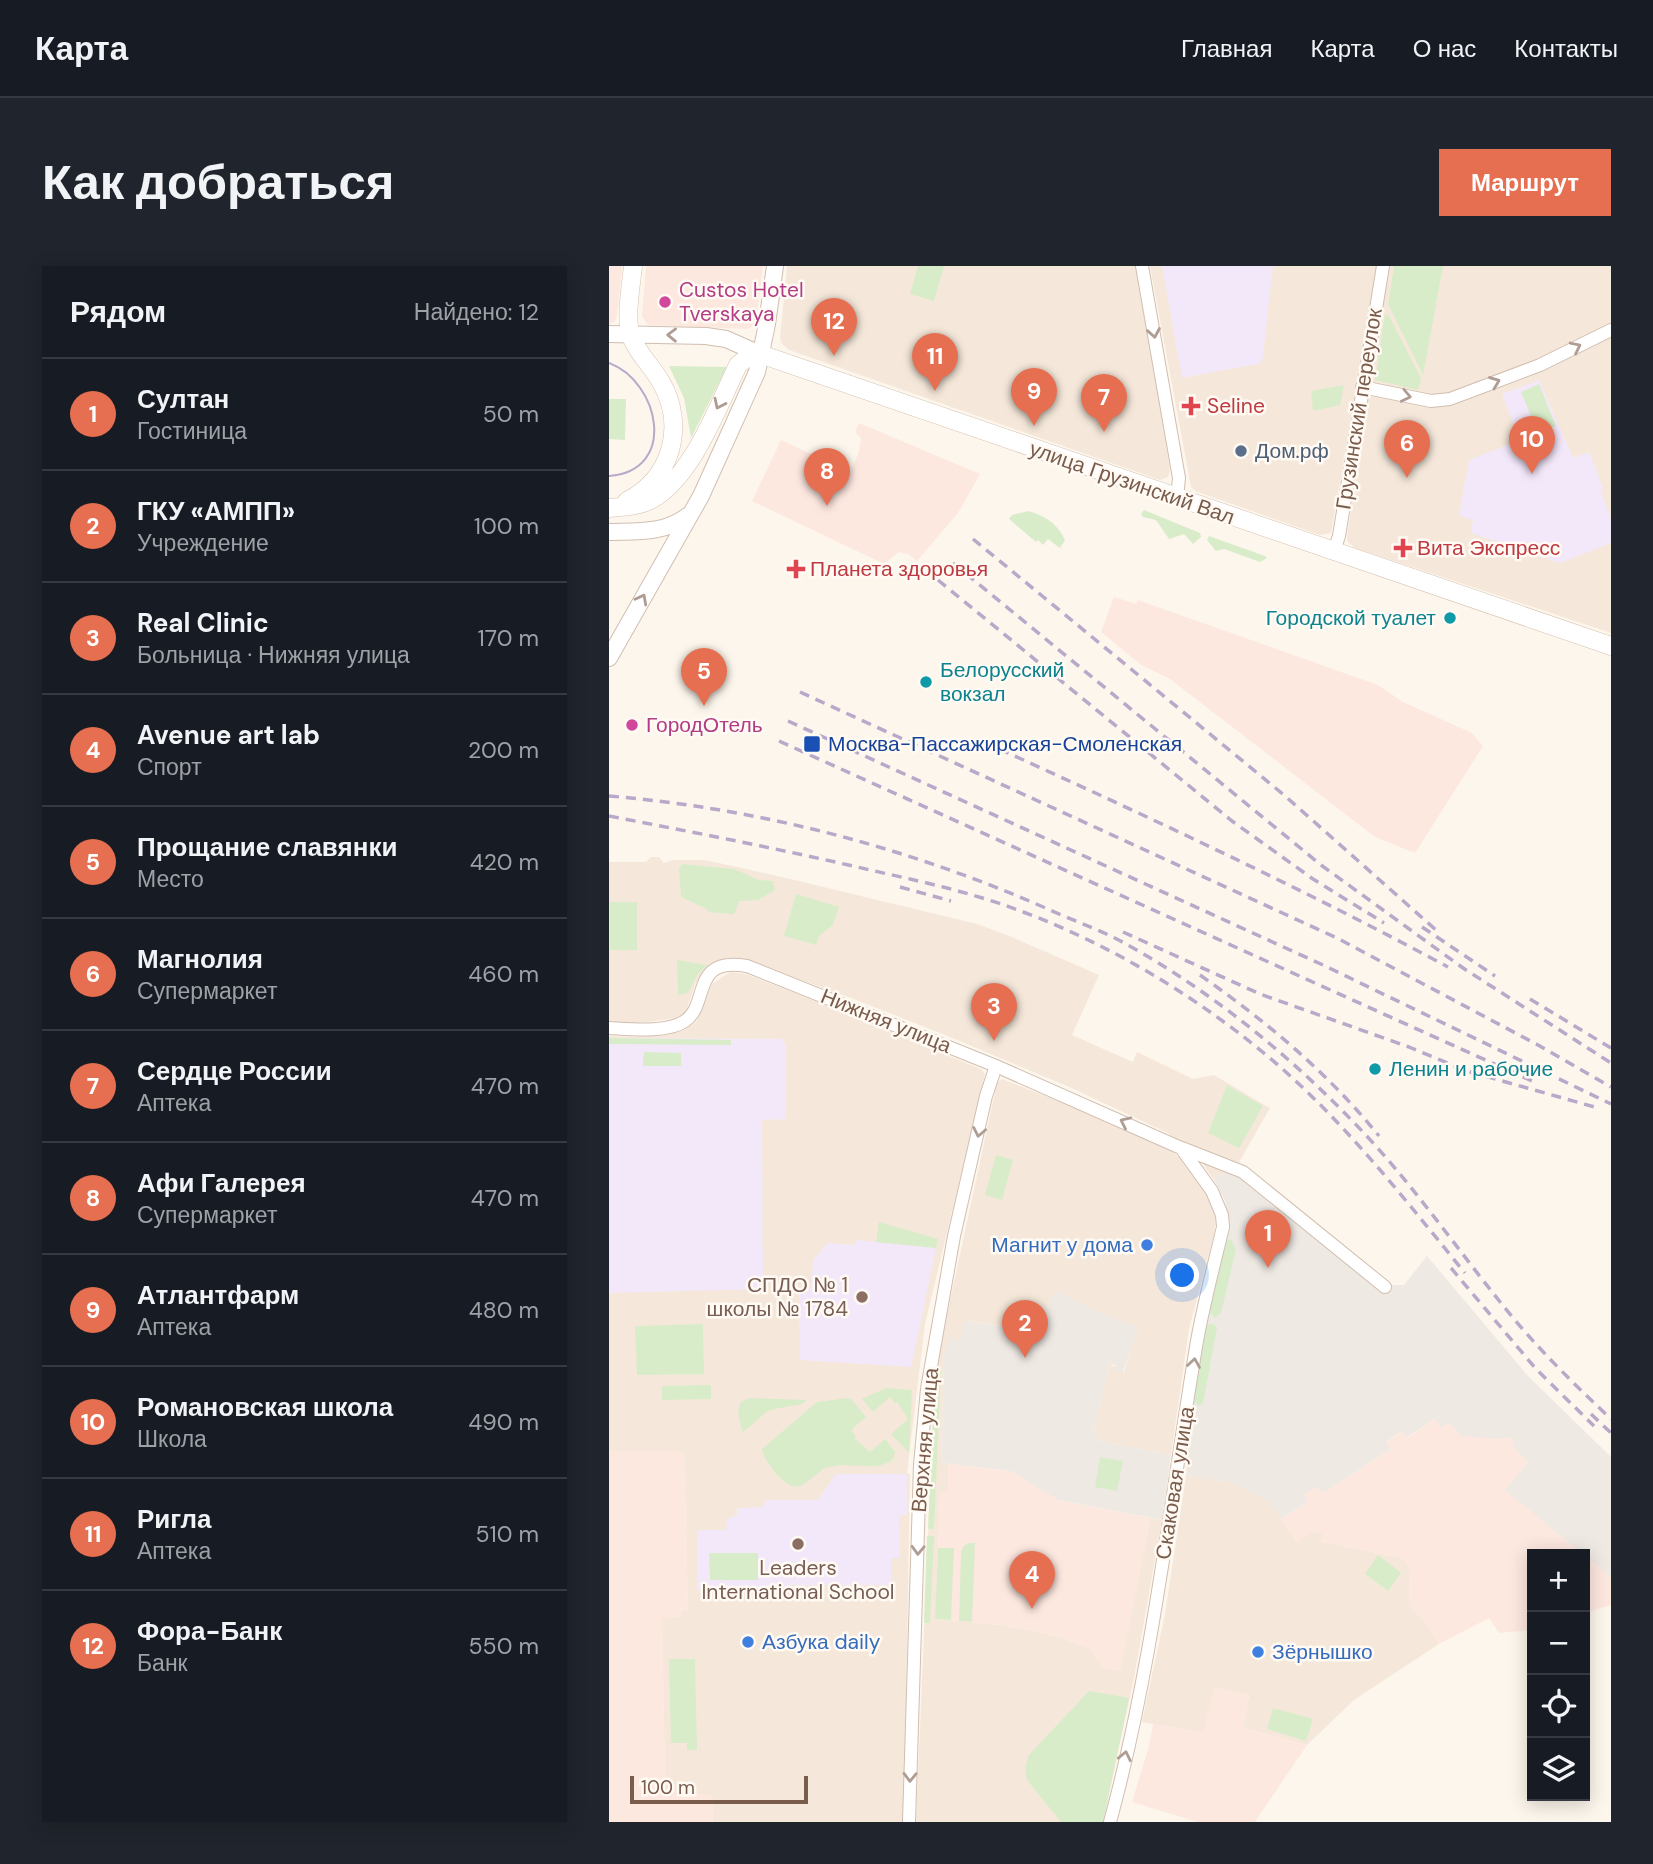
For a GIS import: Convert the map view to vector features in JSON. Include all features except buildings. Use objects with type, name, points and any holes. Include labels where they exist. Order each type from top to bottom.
[{"type":"main road","points":[[611,507],[632,499],[660,474],[670,455],[674,434],[666,391],[630,334],[633,266]]},
{"type":"main road","points":[[611,507],[635,506],[648,502],[672,484],[701,440],[738,365],[748,357],[760,354]]},
{"type":"main road","name":"улица Грузинский Вал","points":[[760,354],[1611,646]]},
{"type":"street","points":[[609,658],[710,478],[757,372],[775,266]]},
{"type":"street","points":[[1142,266],[1179,478],[1177,498]]},
{"type":"street","name":"Грузинский переулок","points":[[1333,551],[1339,536],[1383,266]]},
{"type":"street","points":[[1362,387],[1430,401],[1450,399],[1540,365],[1611,330]]},
{"type":"street","name":"улица Грузинский Вал","points":[[609,334],[706,336],[726,339],[760,354]]},
{"type":"street","points":[[609,532],[668,528],[686,517],[695,506]]},
{"type":"street","name":"Нижняя улица","points":[[609,1028],[639,1029],[680,1024],[689,1017],[702,985],[711,974],[719,968],[736,964],[792,983],[996,1066],[1183,1151],[1243,1172],[1385,1287]]},
{"type":"street","name":"Верхняя улица","points":[[909,1822],[920,1478],[927,1389],[954,1236],[986,1096],[996,1066]]},
{"type":"street","name":"Скаковая улица","points":[[1109,1822],[1118,1792],[1146,1656],[1198,1338],[1223,1227],[1222,1215],[1212,1191],[1183,1151]]},
{"type":"shaded area","points":[[609,266],[622,266],[617,315],[615,321],[609,324]]},
{"type":"shaded area","points":[[646,266],[763,266],[756,322],[747,329],[648,325],[642,316]]},
{"type":"shaded area","points":[[787,266],[1135,266],[1161,411],[1170,470],[1168,477],[1160,480],[789,350],[780,338]]},
{"type":"shaded area","points":[[1150,266],[1377,266],[1331,533],[1320,535],[1195,491],[1191,487]]},
{"type":"shaded area","points":[[1162,266],[1273,266],[1262,363],[1182,378]]},
{"type":"shaded area","points":[[1389,266],[1611,266],[1611,324],[1523,366],[1440,397],[1374,384],[1370,379]]},
{"type":"shaded area","points":[[1611,336],[1611,633],[1355,548],[1348,542],[1366,400],[1369,394],[1430,405]]},
{"type":"shaded area","points":[[1539,380],[1573,458],[1589,452],[1611,519],[1611,543],[1560,563],[1471,533],[1473,520],[1459,516],[1469,460],[1520,440],[1502,394]]},
{"type":"shaded area","points":[[859,423],[980,474],[958,513],[917,561],[908,554],[899,552],[884,564],[752,501],[781,440],[850,472],[859,452],[861,438],[855,432]]},
{"type":"shaded area","points":[[1114,597],[1136,604],[1138,600],[1378,685],[1403,702],[1472,733],[1483,746],[1415,853],[1375,837],[1170,679],[1141,665],[1101,632]]},
{"type":"shaded area","points":[[651,857],[659,857],[664,863],[673,860],[705,860],[977,924],[1007,935],[1099,975],[1072,1035],[1133,1062],[1137,1052],[1193,1079],[1214,1075],[1270,1108],[1239,1162],[1214,1180],[1195,1153],[1168,1133],[1067,1086],[851,998],[736,958],[727,958],[707,969],[696,983],[685,1013],[677,1018],[639,1023],[609,1022],[609,862],[646,862]]},
{"type":"shaded area","points":[[730,972],[746,974],[790,991],[981,1069],[985,1074],[925,1324],[907,1473],[910,1474],[904,1822],[713,1822],[712,1796],[665,1789],[662,1617],[681,1617],[681,1611],[688,1611],[684,1451],[609,1451],[609,1036],[640,1037],[683,1031],[696,1022],[712,984]]},
{"type":"shaded area","points":[[609,1038],[782,1039],[786,1046],[786,1119],[762,1120],[763,1289],[609,1293]]},
{"type":"shaded area","points":[[1002,1079],[1130,1129],[1170,1150],[1184,1161],[1202,1185],[1216,1218],[1189,1329],[1171,1455],[1095,1440],[1093,1431],[1110,1364],[1124,1373],[1138,1326],[1109,1317],[1056,1291],[1035,1331],[966,1321],[960,1340],[950,1337],[944,1358],[941,1463],[948,1464],[948,1492],[940,1492],[936,1619],[1002,1625],[1053,1635],[1089,1648],[1104,1668],[1120,1670],[1150,1518],[1162,1520],[1134,1678],[1103,1822],[916,1822],[935,1370],[997,1083]]},
{"type":"shaded area","points":[[1239,1162],[1388,1285],[1404,1285],[1427,1256],[1528,1376],[1611,1457],[1611,1577],[1590,1560],[1590,1549],[1577,1549],[1505,1490],[1528,1462],[1514,1448],[1512,1437],[1499,1439],[1460,1436],[1450,1422],[1441,1428],[1435,1419],[1407,1437],[1402,1431],[1386,1442],[1391,1449],[1323,1493],[1318,1486],[1304,1495],[1308,1502],[1281,1519],[1277,1510],[1262,1497],[1228,1482],[1186,1476],[1193,1399],[1209,1312],[1229,1228],[1225,1200],[1214,1180]]},
{"type":"shaded area","name":"СПДО № 1 школы № 1784","points":[[856,1240],[936,1248],[911,1367],[800,1360],[799,1288],[811,1289],[813,1260],[828,1243],[855,1245]]},
{"type":"shaded area","points":[[1056,1290],[1109,1317],[1139,1326],[1123,1373],[1114,1371],[1115,1365],[1110,1364],[1093,1431],[1097,1433],[1095,1440],[1171,1455],[1162,1520],[1058,1500],[1011,1471],[941,1463],[944,1358],[950,1337],[960,1340],[965,1321],[1035,1331]]},
{"type":"shaded area","points":[[1436,1419],[1499,1439],[1512,1437],[1528,1462],[1506,1490],[1578,1549],[1527,1549],[1527,1630],[1499,1633],[1489,1618],[1439,1644],[1430,1628],[1409,1604],[1410,1568],[1403,1558],[1321,1542],[1323,1533],[1313,1532],[1297,1543],[1281,1519],[1308,1502],[1304,1495],[1319,1485],[1323,1493],[1391,1449],[1386,1442],[1403,1431],[1408,1437]]},
{"type":"shaded area","points":[[609,1451],[684,1451],[688,1611],[681,1611],[681,1617],[662,1618],[665,1789],[712,1796],[713,1822],[609,1822]]},
{"type":"shaded area","points":[[948,1464],[1011,1471],[1058,1500],[1150,1518],[1120,1671],[1104,1668],[1089,1648],[1053,1635],[1002,1625],[935,1619],[940,1492],[948,1492]]},
{"type":"shaded area","name":"Leaders International School","points":[[836,1474],[907,1474],[907,1515],[899,1515],[900,1558],[891,1558],[891,1585],[788,1585],[787,1590],[697,1590],[697,1530],[726,1530],[727,1519],[737,1515],[737,1508],[764,1507],[765,1500],[818,1500]]},
{"type":"shaded area","points":[[1186,1476],[1228,1482],[1262,1497],[1277,1510],[1281,1519],[1313,1532],[1323,1533],[1322,1542],[1403,1558],[1410,1568],[1409,1604],[1430,1628],[1439,1644],[1354,1700],[1307,1745],[1243,1728],[1249,1695],[1215,1688],[1204,1733],[1142,1722],[1165,1614]]},
{"type":"shaded area","points":[[1590,1559],[1611,1577],[1611,1605],[1590,1611]]},
{"type":"shaded area","points":[[1214,1688],[1249,1694],[1243,1728],[1307,1745],[1255,1822],[1197,1822],[1132,1802],[1153,1724],[1203,1732]]},
{"type":"green space","points":[[918,266],[944,266],[934,301],[910,294]]},
{"type":"green space","points":[[1394,266],[1443,266],[1423,375],[1388,304]]},
{"type":"green space","points":[[1385,314],[1389,316],[1421,378],[1418,390],[1375,380]]},
{"type":"green space","points":[[669,366],[727,367],[691,438],[684,398]]},
{"type":"green space","points":[[1539,384],[1556,426],[1538,433],[1521,392]]},
{"type":"green space","points":[[1344,385],[1340,405],[1313,411],[1311,391]]},
{"type":"green space","points":[[609,399],[626,399],[625,440],[609,439]]},
{"type":"green space","points":[[1144,510],[1200,533],[1201,537],[1193,544],[1184,534],[1169,539],[1156,520],[1143,517],[1141,514]]},
{"type":"green space","points":[[1029,511],[1055,525],[1065,540],[1060,548],[1048,539],[1043,545],[1038,540],[1036,542],[1009,519],[1012,515]]},
{"type":"green space","points":[[1209,536],[1267,558],[1260,562],[1224,549],[1216,551],[1207,540]]},
{"type":"green space","points":[[682,864],[734,869],[759,880],[773,881],[775,890],[758,900],[739,901],[735,913],[732,914],[709,912],[681,896],[679,869]]},
{"type":"green space","points":[[796,894],[839,907],[833,925],[819,936],[816,945],[784,936]]},
{"type":"green space","points":[[610,902],[637,902],[637,950],[610,950]]},
{"type":"green space","points":[[677,960],[707,965],[698,974],[688,993],[678,995]]},
{"type":"green space","points":[[609,1038],[731,1040],[731,1045],[609,1044]]},
{"type":"green space","points":[[644,1052],[681,1053],[681,1066],[643,1066]]},
{"type":"green space","points":[[1227,1085],[1263,1106],[1239,1148],[1208,1133]]},
{"type":"green space","points":[[996,1155],[1013,1160],[1002,1200],[985,1195]]},
{"type":"green space","points":[[879,1222],[938,1239],[936,1248],[876,1242]]},
{"type":"green space","points":[[1231,1239],[1236,1249],[1221,1313],[1215,1318],[1209,1312],[1227,1240]]},
{"type":"green space","points":[[703,1324],[704,1374],[637,1375],[635,1326]]},
{"type":"green space","points":[[1214,1324],[1217,1328],[1203,1403],[1198,1406],[1193,1399],[1206,1326]]},
{"type":"green space","points":[[937,1367],[941,1369],[934,1529],[928,1529],[935,1370]]},
{"type":"green space","points":[[711,1385],[711,1399],[662,1400],[662,1386]]},
{"type":"green space","points":[[886,1388],[912,1390],[909,1453],[891,1434],[908,1419],[897,1402],[890,1397],[873,1412],[862,1399]]},
{"type":"green space","points":[[749,1398],[807,1400],[802,1404],[769,1410],[743,1432],[739,1409],[741,1402]]},
{"type":"green space","points":[[848,1398],[866,1417],[851,1430],[855,1439],[870,1452],[885,1439],[895,1452],[893,1459],[871,1466],[829,1467],[802,1485],[788,1484],[773,1470],[762,1449],[817,1402]]},
{"type":"green space","points":[[1100,1457],[1123,1461],[1117,1491],[1095,1487]]},
{"type":"green space","points":[[927,1536],[934,1536],[930,1623],[924,1623]]},
{"type":"green space","points":[[968,1543],[975,1543],[972,1622],[959,1621],[961,1553]]},
{"type":"green space","points":[[938,1548],[954,1548],[951,1620],[935,1619]]},
{"type":"green space","points":[[709,1553],[758,1553],[758,1580],[710,1580]]},
{"type":"green space","points":[[1378,1555],[1401,1573],[1388,1591],[1365,1574]]},
{"type":"green space","points":[[669,1659],[695,1659],[697,1750],[687,1750],[687,1743],[671,1743]]},
{"type":"green space","points":[[1089,1691],[1129,1698],[1103,1822],[1061,1822],[1027,1780],[1025,1770],[1028,1756]]},
{"type":"green space","points":[[1273,1708],[1313,1719],[1306,1741],[1267,1729]]},
{"type":"tram line","points":[[609,363],[626,373],[640,388],[650,406],[654,425],[653,443],[645,459],[631,470],[609,476]]},
{"type":"railway","points":[[973,539],[1284,795],[1436,930]]},
{"type":"railway","points":[[953,563],[1321,865],[1463,968],[1611,1063]]},
{"type":"railway","points":[[938,580],[1232,821],[1313,879],[1384,923]]},
{"type":"railway","points":[[800,692],[1337,938],[1611,1087]]},
{"type":"railway","points":[[788,721],[1323,965],[1611,1104]]},
{"type":"railway","points":[[779,741],[1532,1081]]},
{"type":"railway","points":[[984,742],[1276,878],[1448,967]]},
{"type":"railway","points":[[609,796],[667,802],[782,822],[895,852],[1005,891],[1110,936],[1159,963],[1251,1028],[1336,1104],[1400,1174],[1530,1337],[1611,1419]]},
{"type":"railway","points":[[609,816],[795,853],[965,893],[1038,918],[1147,971],[1247,1040],[1304,1089],[1353,1139],[1465,1273]]},
{"type":"railway","points":[[900,887],[951,901]]},
{"type":"railway","points":[[1422,927],[1495,976]]},
{"type":"railway","points":[[1123,932],[1260,994],[1409,1047],[1467,1071],[1598,1108]]},
{"type":"railway","points":[[1200,975],[1295,1049],[1338,1090],[1379,1136]]},
{"type":"railway","points":[[1530,999],[1611,1048]]},
{"type":"railway","points":[[1451,1268],[1536,1369],[1594,1426]]},
{"type":"railway","points":[[1591,1414],[1611,1433]]},
{"type":"place","name":"Custos Hotel Tverskaya","points":[[665,302]]},
{"type":"place","name":"Фора-Банк","points":[[834,356]]},
{"type":"place","name":"Ригла","points":[[935,391]]},
{"type":"place","name":"Seline","points":[[1191,406]]},
{"type":"place","name":"Атлантфарм","points":[[1034,426]]},
{"type":"place","name":"Сердце России","points":[[1104,432]]},
{"type":"place","name":"Дом.рф","points":[[1241,451]]},
{"type":"place","name":"Романовская школа","points":[[1532,474]]},
{"type":"place","name":"Магнолия","points":[[1407,478]]},
{"type":"place","name":"Афи Галерея","points":[[827,506]]},
{"type":"place","name":"Вита Экспресс","points":[[1403,548]]},
{"type":"place","name":"Планета здоровья","points":[[796,569]]},
{"type":"place","name":"Городской туалет","points":[[1450,618]]},
{"type":"place","name":"Белорусский вокзал","points":[[926,682]]},
{"type":"place","name":"Прощание славянки","points":[[704,706]]},
{"type":"place","name":"ГородОтель","points":[[632,725]]},
{"type":"place","name":"Москва-Пассажирская-Смоленская","points":[[812,744]]},
{"type":"place","name":"Real Clinic","points":[[994,1041]]},
{"type":"place","name":"Ленин и рабочие","points":[[1375,1069]]},
{"type":"place","name":"Магнит у дома","points":[[1147,1245]]},
{"type":"place","name":"Султан","points":[[1268,1268]]},
{"type":"place","name":"СПДО № 1 школы № 1784","points":[[862,1297]]},
{"type":"place","name":"ГКУ «АМПП»","points":[[1025,1358]]},
{"type":"place","name":"Leaders International School","points":[[798,1544]]},
{"type":"place","name":"Avenue art lab","points":[[1032,1609]]},
{"type":"place","name":"Азбука daily","points":[[748,1642]]},
{"type":"place","name":"Зёрнышко","points":[[1258,1652]]}]
